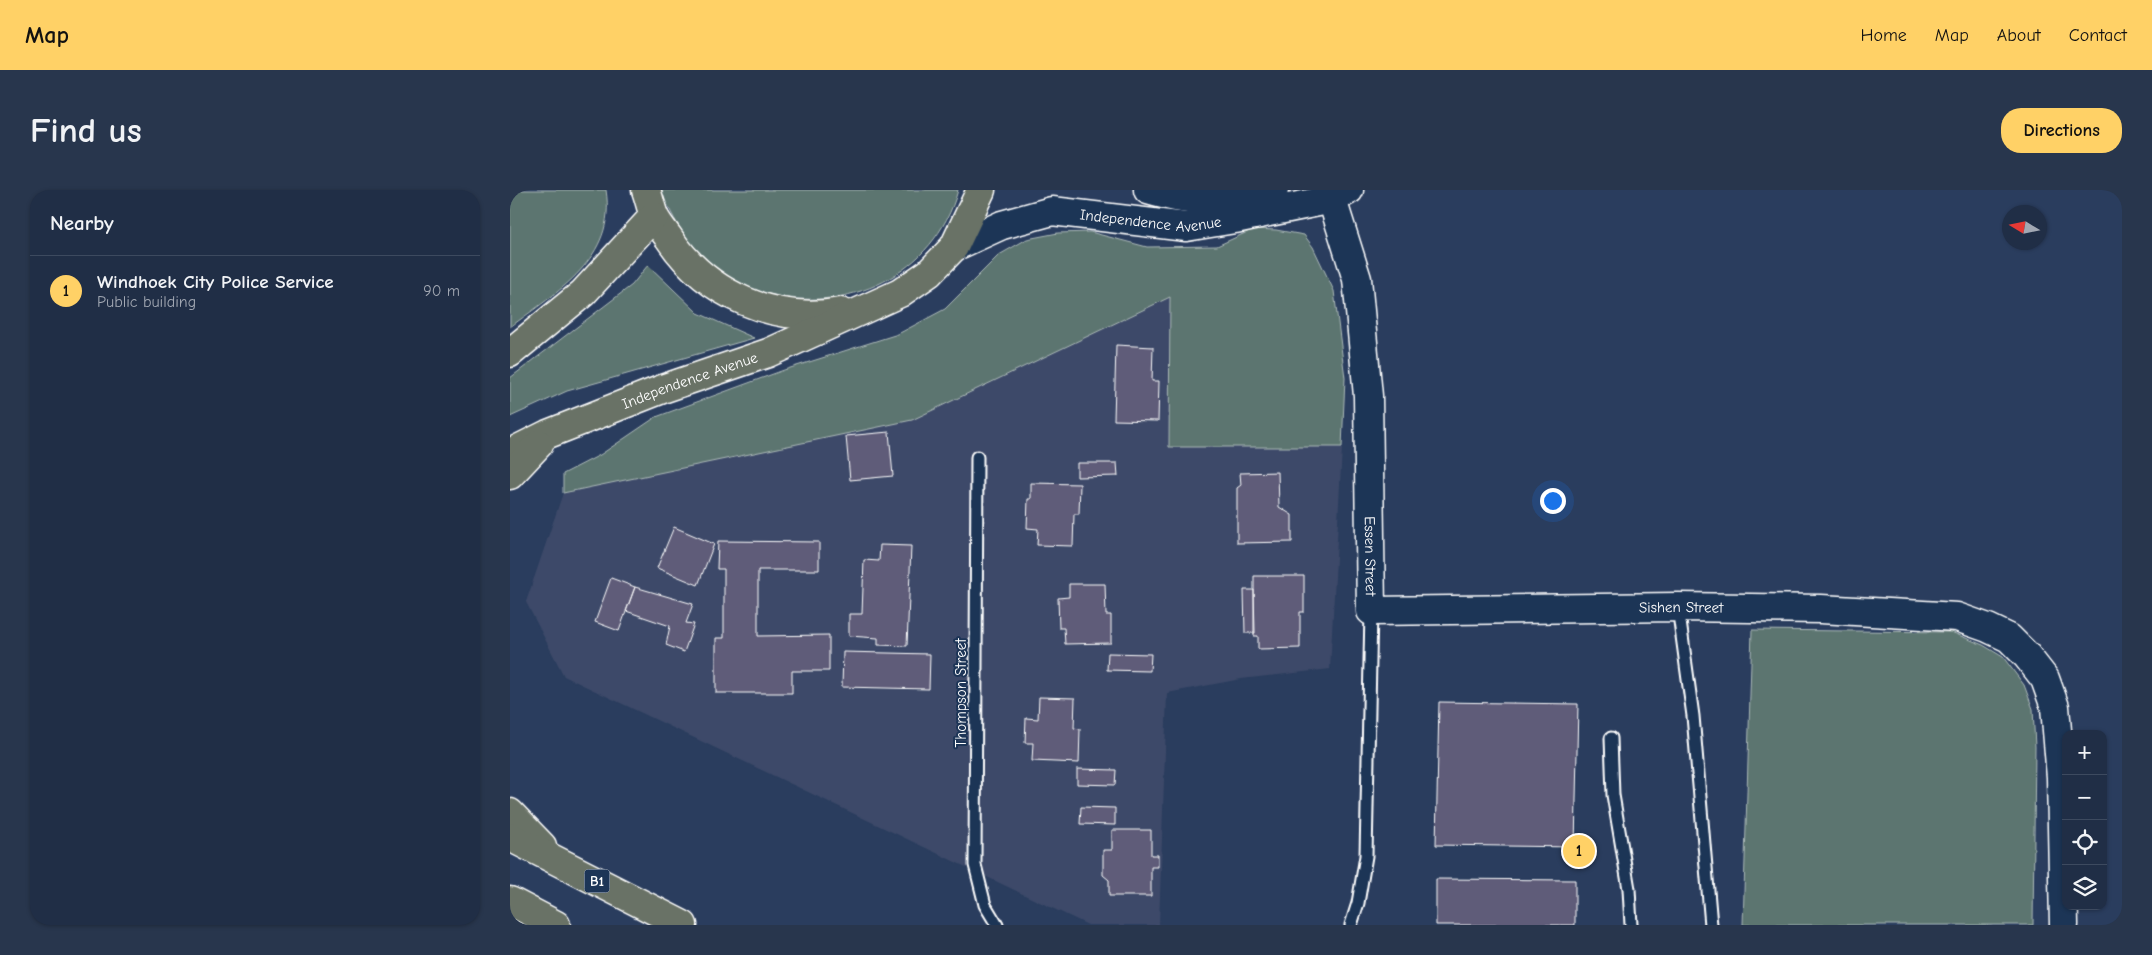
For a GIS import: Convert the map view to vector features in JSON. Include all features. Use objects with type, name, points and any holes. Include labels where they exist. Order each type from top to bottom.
[{"type":"main road","name":"Independence Avenue","points":[[646,190],[654,216],[682,258],[721,291],[767,311],[818,316],[868,308]]},
{"type":"main road","name":"Independence Avenue","points":[[510,453],[548,434],[665,388],[768,353],[900,294],[922,278],[954,247],[982,190]]},
{"type":"main road","points":[[510,353],[583,293],[654,216]]},
{"type":"main road","points":[[510,475],[548,434]]},
{"type":"main road","points":[[510,813],[559,862]]},
{"type":"main road","name":"B1","points":[[510,837],[683,925]]},
{"type":"main road","points":[[510,901],[556,925]]},
{"type":"street","name":"Independence Avenue","points":[[1148,190],[1166,196],[1213,195],[1225,200],[1274,190]]},
{"type":"street","name":"Independence Avenue","points":[[954,247],[1002,225],[1052,211],[1186,227],[1226,221],[1337,193]]},
{"type":"street","name":"Essen Street","points":[[1337,193],[1357,279],[1368,396],[1371,611]]},
{"type":"street","name":"Sishen Street","points":[[1371,611],[1678,607],[1820,609],[1924,613],[1957,617],[1988,628],[2009,638],[2027,656],[2045,679],[2055,707],[2061,777],[2064,925]]},
{"type":"lane","name":"Thompson Street","points":[[977,457],[975,865],[985,905],[997,925]]},
{"type":"lane","points":[[1678,607],[1693,716],[1711,925]]},
{"type":"lane","name":"Essen Street","points":[[1351,925],[1358,903],[1366,856],[1371,611]]},
{"type":"lane","points":[[1611,738],[1612,795],[1629,889],[1631,925]]},
{"type":"shaded area","points":[[1171,296],[1169,447],[1342,447],[1330,669],[1241,679],[1167,693],[1159,925],[1088,925],[564,676],[526,602],[563,493],[958,397]]},
{"type":"green space","points":[[510,190],[606,190],[607,214],[602,235],[593,254],[580,271],[564,286],[510,327]]},
{"type":"green space","points":[[661,190],[958,190],[946,219],[930,245],[908,266],[883,282],[856,293],[826,298],[796,299],[752,289],[722,274],[707,262],[684,234],[671,213]]},
{"type":"green space","points":[[1254,229],[1276,230],[1304,235],[1313,247],[1334,291],[1345,378],[1342,447],[1169,447],[1170,297],[912,420],[563,493],[563,474],[600,455],[656,417],[784,370],[898,334],[945,309],[999,255],[1027,239],[1058,233],[1090,232],[1147,247],[1217,246]]},
{"type":"green space","points":[[648,265],[698,313],[754,338],[567,391],[510,417],[510,378],[632,285]]},
{"type":"green space","points":[[1752,630],[1951,632],[1983,645],[2003,657],[2024,685],[2033,709],[2035,747],[2033,925],[1743,925]]},
{"type":"building","points":[[1116,345],[1153,347],[1152,381],[1159,381],[1158,421],[1114,420]]},
{"type":"building","points":[[889,432],[893,476],[850,480],[846,436]]},
{"type":"building","points":[[1077,463],[1117,463],[1118,476],[1077,477]]},
{"type":"building","points":[[1278,472],[1279,507],[1292,515],[1292,542],[1237,543],[1237,488],[1241,485],[1240,473]]},
{"type":"building","points":[[1031,483],[1080,484],[1079,514],[1074,514],[1073,546],[1037,545],[1038,529],[1027,528],[1028,499],[1031,499]]},
{"type":"building","points":[[674,527],[714,544],[698,585],[657,568]]},
{"type":"building","points":[[718,541],[819,542],[819,570],[758,570],[758,636],[829,635],[829,671],[792,671],[792,693],[716,693],[716,638],[724,638],[724,569],[717,569]]},
{"type":"building","points":[[880,545],[911,546],[907,646],[878,645],[878,638],[849,636],[849,614],[862,614],[864,560],[879,561]]},
{"type":"building","points":[[1254,576],[1304,576],[1304,612],[1300,612],[1300,648],[1258,649],[1258,636],[1254,636]]},
{"type":"building","points":[[611,578],[635,587],[619,631],[595,622]]},
{"type":"building","points":[[1069,584],[1105,584],[1106,615],[1111,615],[1111,643],[1065,644],[1064,628],[1059,628],[1058,598],[1069,597]]},
{"type":"building","points":[[635,587],[693,604],[686,623],[694,624],[684,652],[666,645],[670,626],[626,611]]},
{"type":"building","points":[[1244,590],[1254,590],[1255,633],[1245,633]]},
{"type":"building","points":[[843,652],[930,654],[929,689],[842,687]]},
{"type":"building","points":[[1108,653],[1151,654],[1150,671],[1107,670]]},
{"type":"building","points":[[1039,697],[1075,698],[1074,728],[1080,729],[1079,763],[1032,761],[1033,743],[1025,743],[1026,718],[1038,719]]},
{"type":"building","points":[[1439,702],[1578,704],[1575,847],[1436,845]]},
{"type":"building","points":[[1077,769],[1116,770],[1115,785],[1077,784]]},
{"type":"building","points":[[1081,807],[1115,808],[1115,825],[1080,824]]},
{"type":"building","points":[[1112,830],[1151,830],[1151,855],[1158,855],[1158,867],[1151,867],[1151,896],[1109,896],[1109,880],[1103,875],[1103,850],[1112,850]]},
{"type":"building","points":[[1436,879],[1575,880],[1575,925],[1436,925]]},
{"type":"place","name":"Windhoek City Police Service","points":[[1579,851]]}]
